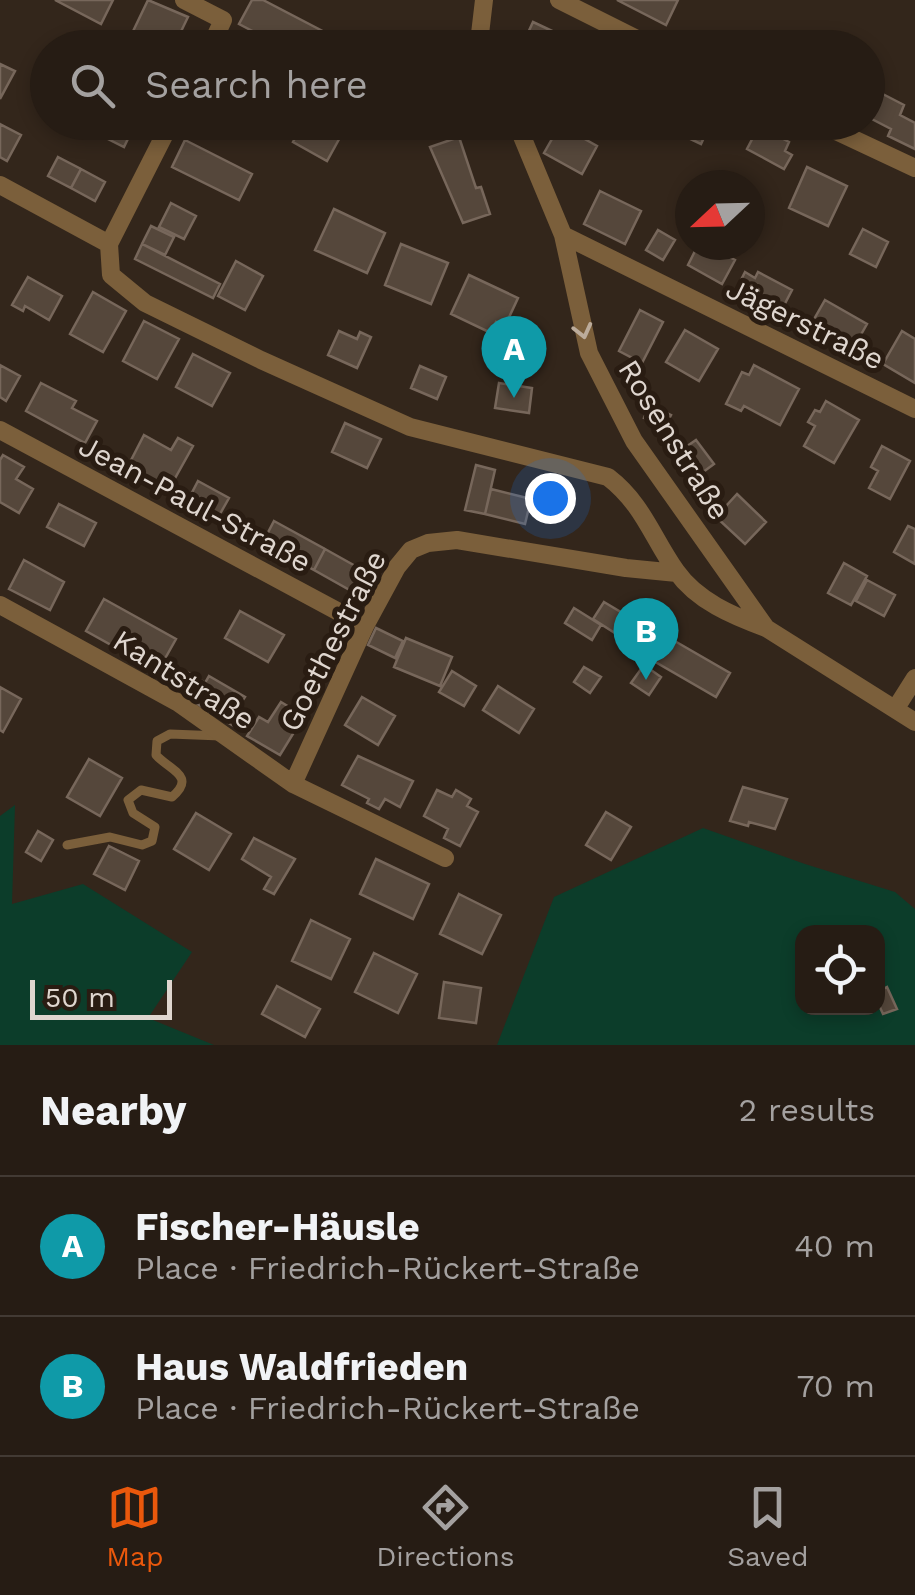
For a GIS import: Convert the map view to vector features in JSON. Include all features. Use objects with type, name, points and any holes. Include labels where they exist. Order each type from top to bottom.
[{"type":"street","points":[[184,0],[223,20],[218,30]]},
{"type":"street","points":[[480,30],[484,0]]},
{"type":"street","points":[[558,0],[619,30]]},
{"type":"street","points":[[162,140],[109,244],[111,275],[145,303],[410,426],[608,477],[624,490],[652,527],[676,573],[724,613],[766,628]]},
{"type":"street","name":"Rosenstraße","points":[[524,140],[564,235],[589,353],[634,441],[766,628],[915,722]]},
{"type":"street","points":[[855,140],[915,168]]},
{"type":"street","points":[[0,185],[109,244]]},
{"type":"street","name":"Jägerstraße","points":[[564,235],[915,409]]},
{"type":"street","name":"Jean-Paul-Straße","points":[[0,430],[364,626]]},
{"type":"street","name":"Goethestraße","points":[[293,784],[364,626],[397,567],[412,550],[428,543],[458,540],[676,573]]},
{"type":"street","name":"Kantstraße","points":[[0,606],[177,702],[293,784],[445,858]]},
{"type":"street","points":[[896,708],[915,678]]},
{"type":"lane","points":[[67,845],[110,837],[142,845],[152,841],[154,827],[133,814],[127,805],[135,792],[149,790],[172,797],[182,786],[176,770],[156,755],[157,741],[170,734],[224,736]]},
{"type":"green space","points":[[15,805],[12,904],[83,884],[192,952],[148,1018],[214,1045],[0,1045],[0,816]]},
{"type":"green space","points":[[703,828],[895,892],[915,909],[915,1045],[497,1045],[554,897]]},
{"type":"building","points":[[55,0],[113,0],[101,24]]},
{"type":"building","points":[[148,0],[188,17],[182,30],[134,30]]},
{"type":"building","points":[[252,0],[263,0],[321,30],[250,30],[239,24]]},
{"type":"building","points":[[617,0],[678,0],[666,25]]},
{"type":"building","points":[[533,22],[550,30],[529,30]]},
{"type":"building","points":[[0,64],[15,71],[0,99]]},
{"type":"building","points":[[885,95],[904,105],[900,115],[915,123],[915,149],[888,136],[891,129],[885,126]]},
{"type":"building","points":[[0,124],[21,135],[7,161],[0,157]]},
{"type":"building","points":[[185,140],[252,174],[239,200],[172,167]]},
{"type":"building","points":[[294,140],[339,140],[327,161]]},
{"type":"building","points":[[460,140],[476,188],[481,187],[490,214],[463,223],[430,147]]},
{"type":"building","points":[[551,140],[586,140],[597,146],[582,174],[544,153]]},
{"type":"building","points":[[752,140],[785,140],[789,142],[785,151],[792,155],[784,169],[747,149]]},
{"type":"building","points":[[58,157],[81,169],[71,188],[48,176]]},
{"type":"building","points":[[807,167],[847,186],[828,226],[789,208]]},
{"type":"building","points":[[81,169],[105,182],[95,201],[71,188]]},
{"type":"building","points":[[600,191],[641,211],[625,244],[584,224]]},
{"type":"building","points":[[171,203],[196,216],[184,239],[159,227]]},
{"type":"building","points":[[334,209],[385,233],[367,273],[315,250]]},
{"type":"building","points":[[151,226],[174,237],[165,255],[142,244]]},
{"type":"building","points":[[863,229],[888,242],[876,267],[850,254]]},
{"type":"building","points":[[658,230],[675,240],[663,260],[646,250]]},
{"type":"building","points":[[142,244],[220,284],[213,298],[135,259]]},
{"type":"building","points":[[401,244],[448,263],[431,304],[385,285]]},
{"type":"building","points":[[690,260],[735,260],[722,284],[688,265]]},
{"type":"building","points":[[236,261],[263,276],[245,310],[218,296]]},
{"type":"building","points":[[745,272],[755,278],[758,272],[792,290],[778,317],[744,299],[746,295],[736,290]]},
{"type":"building","points":[[469,275],[518,298],[505,326],[496,322],[491,333],[451,314]]},
{"type":"building","points":[[28,277],[62,296],[49,320],[25,306],[23,311],[12,305]]},
{"type":"building","points":[[93,292],[126,311],[103,352],[70,334]]},
{"type":"building","points":[[825,300],[867,324],[851,352],[809,328]]},
{"type":"building","points":[[640,310],[663,322],[642,363],[619,351]]},
{"type":"building","points":[[144,321],[179,339],[157,379],[123,361]]},
{"type":"building","points":[[685,330],[718,349],[699,381],[666,362]]},
{"type":"building","points":[[339,331],[357,339],[360,332],[371,337],[357,368],[328,355]]},
{"type":"building","points":[[902,331],[915,339],[915,383],[883,364]]},
{"type":"building","points":[[193,354],[230,373],[212,406],[176,387]]},
{"type":"building","points":[[0,365],[20,376],[6,401],[0,397]]},
{"type":"building","points":[[754,365],[799,389],[780,425],[744,406],[741,411],[726,404],[742,372],[749,375]]},
{"type":"building","points":[[420,366],[446,377],[437,399],[411,388]]},
{"type":"building","points":[[41,383],[76,401],[72,408],[97,421],[85,443],[26,411]]},
{"type":"building","points":[[499,383],[532,388],[529,413],[495,408]]},
{"type":"building","points":[[826,401],[859,420],[834,463],[804,446],[815,426],[808,422]]},
{"type":"building","points":[[650,405],[671,415],[664,428],[644,418]]},
{"type":"building","points":[[345,423],[381,439],[367,468],[332,452]]},
{"type":"building","points":[[144,435],[171,450],[178,438],[193,446],[169,489],[128,466]]},
{"type":"building","points":[[696,440],[714,464],[695,478],[677,453]]},
{"type":"building","points":[[882,446],[910,461],[890,499],[869,488],[878,471],[871,467]]},
{"type":"building","points":[[3,455],[24,467],[16,479],[33,489],[19,513],[0,502]]},
{"type":"building","points":[[476,465],[495,470],[485,514],[465,510]]},
{"type":"building","points":[[198,481],[229,498],[216,521],[186,504]]},
{"type":"building","points":[[491,489],[531,499],[525,524],[485,514]]},
{"type":"building","points":[[737,494],[766,522],[745,544],[716,517]]},
{"type":"building","points":[[59,504],[96,523],[84,546],[47,527]]},
{"type":"building","points":[[274,521],[325,549],[314,570],[263,542]]},
{"type":"building","points":[[908,526],[915,529],[915,564],[894,552]]},
{"type":"building","points":[[325,549],[366,572],[355,593],[314,570]]},
{"type":"building","points":[[24,560],[64,582],[50,610],[9,589]]},
{"type":"building","points":[[844,563],[867,576],[851,605],[828,593]]},
{"type":"building","points":[[867,580],[895,595],[884,616],[856,601]]},
{"type":"building","points":[[104,599],[176,639],[158,671],[86,631]]},
{"type":"building","points":[[604,602],[629,617],[618,635],[593,619]]},
{"type":"building","points":[[574,608],[601,625],[592,640],[565,623]]},
{"type":"building","points":[[240,611],[284,635],[268,662],[225,638]]},
{"type":"building","points":[[376,628],[403,641],[395,658],[368,645]]},
{"type":"building","points":[[666,636],[730,673],[716,697],[652,660]]},
{"type":"building","points":[[406,638],[452,657],[440,686],[394,667]]},
{"type":"building","points":[[644,665],[661,677],[649,695],[631,683]]},
{"type":"building","points":[[584,667],[601,677],[590,693],[574,682]]},
{"type":"building","points":[[452,671],[476,686],[464,706],[439,692]]},
{"type":"building","points":[[187,672],[202,681],[193,697],[178,688]]},
{"type":"building","points":[[209,676],[245,697],[236,710],[250,718],[242,731],[194,702]]},
{"type":"building","points":[[498,686],[534,709],[519,733],[483,710]]},
{"type":"building","points":[[0,687],[21,699],[3,732],[0,730]]},
{"type":"building","points":[[362,697],[395,716],[378,745],[345,725]]},
{"type":"building","points":[[281,702],[304,716],[280,755],[247,736],[259,717],[268,722]]},
{"type":"building","points":[[358,756],[413,781],[400,807],[385,799],[379,809],[342,785]]},
{"type":"building","points":[[89,759],[122,778],[100,816],[67,797]]},
{"type":"building","points":[[743,787],[787,799],[775,829],[730,821]]},
{"type":"building","points":[[437,790],[452,797],[456,790],[471,799],[467,806],[478,812],[460,846],[444,838],[448,829],[424,816]]},
{"type":"building","points":[[606,812],[631,827],[611,860],[586,845]]},
{"type":"building","points":[[196,813],[231,834],[209,870],[174,849]]},
{"type":"building","points":[[38,831],[53,840],[41,861],[26,852]]},
{"type":"building","points":[[254,838],[295,859],[274,894],[264,889],[271,877],[242,859]]},
{"type":"building","points":[[109,846],[139,861],[125,890],[94,874]]},
{"type":"building","points":[[376,859],[429,884],[413,919],[360,894]]},
{"type":"building","points":[[459,894],[501,915],[482,954],[440,934]]},
{"type":"building","points":[[311,920],[350,939],[331,979],[292,961]]},
{"type":"building","points":[[374,953],[417,974],[398,1013],[355,992]]},
{"type":"building","points":[[444,982],[481,988],[476,1023],[439,1018]]},
{"type":"building","points":[[277,986],[320,1009],[305,1037],[262,1014]]},
{"type":"building","points":[[885,988],[897,1009],[885,1013]]},
{"type":"place","name":"Fischer-Häusle","points":[[514,398]]},
{"type":"place","name":"Haus Waldfrieden","points":[[646,680]]}]
